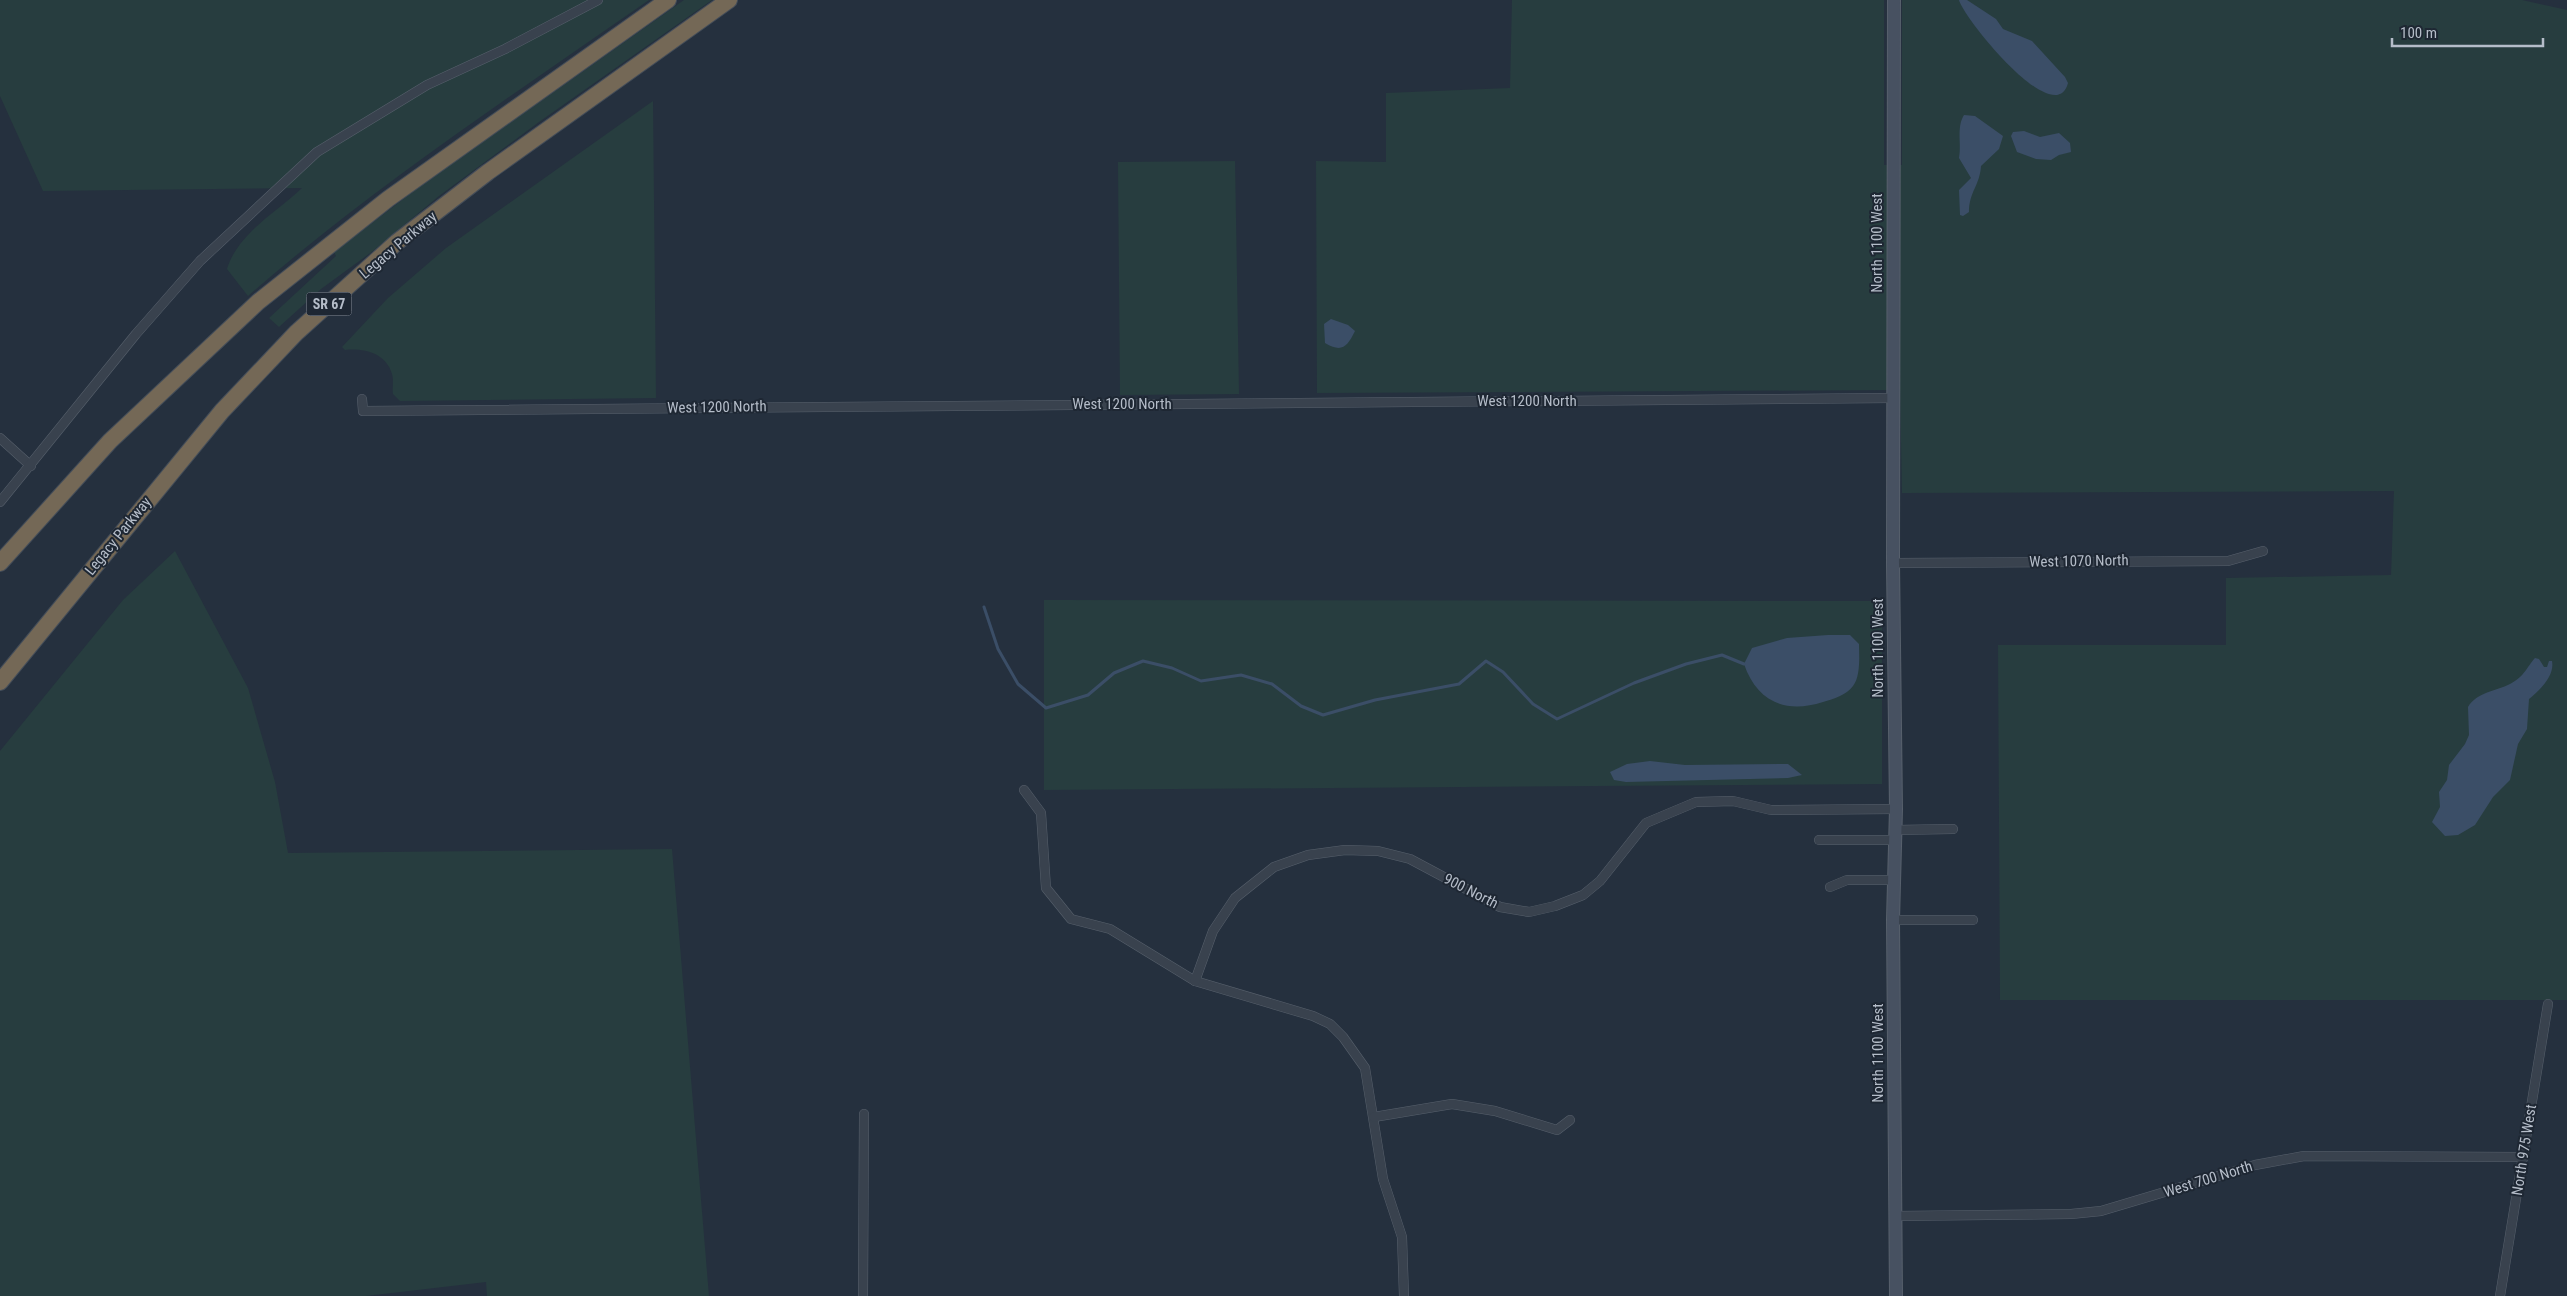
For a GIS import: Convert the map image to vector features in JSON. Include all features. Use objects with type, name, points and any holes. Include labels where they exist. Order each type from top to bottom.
[{"type":"highway","points":[[0,563],[110,442],[258,302],[388,198],[668,0]]},
{"type":"highway","name":"Legacy Parkway","points":[[0,682],[222,411],[296,333],[397,242],[488,172],[729,0]]},
{"type":"street","points":[[0,502],[136,334],[200,262],[316,152],[427,85],[505,49],[598,0]]},
{"type":"street","name":"North 1100 West","points":[[1894,0],[1893,563],[1896,809],[1893,920],[1896,1296]]},
{"type":"street","name":"West 1200 North","points":[[362,398],[363,411],[1893,398]]},
{"type":"street","points":[[0,438],[31,466]]},
{"type":"street","name":"West 1070 North","points":[[1893,563],[2228,561],[2263,551]]},
{"type":"street","points":[[1024,790],[1041,813],[1046,888],[1071,919],[1110,929],[1195,981],[1314,1016],[1330,1024],[1343,1037],[1365,1068],[1383,1179],[1402,1237],[1404,1296]]},
{"type":"street","name":"900 North","points":[[1195,981],[1213,931],[1235,898],[1274,867],[1308,855],[1345,850],[1378,851],[1410,859],[1500,907],[1529,912],[1555,906],[1584,895],[1600,881],[1646,823],[1696,802],[1733,801],[1772,810],[1896,809]]},
{"type":"street","points":[[1819,840],[1953,829]]},
{"type":"street","points":[[1830,887],[1847,880],[1894,880]]},
{"type":"street","points":[[1893,920],[1973,920]]},
{"type":"street","name":"North 975 West","points":[[2500,1296],[2548,1004]]},
{"type":"street","points":[[1374,1117],[1452,1104],[1495,1111],[1557,1130],[1570,1120]]},
{"type":"street","points":[[863,1296],[864,1114]]},
{"type":"street","name":"West 700 North","points":[[1895,1216],[2071,1214],[2101,1211],[2255,1164],[2304,1156],[2524,1157]]},
{"type":"green space","points":[[0,0],[649,0],[394,179],[248,296],[227,269],[232,256],[259,224],[302,188],[43,191],[0,96]]},
{"type":"green space","points":[[684,0],[712,0],[539,122],[439,196],[373,251],[321,289],[279,327],[269,318],[336,256],[334,252],[419,187]]},
{"type":"green space","points":[[1512,0],[1884,0],[1884,165],[1902,165],[1902,0],[2522,0],[2567,10],[2567,1000],[2000,1000],[1998,645],[2226,645],[2226,578],[2391,575],[2394,491],[1902,493],[1900,390],[1317,393],[1316,161],[1386,162],[1386,93],[1510,88]]},
{"type":"green space","points":[[653,101],[656,398],[400,401],[393,394],[392,374],[385,361],[367,351],[345,350],[342,347],[388,298],[446,248]]},
{"type":"green space","points":[[1235,161],[1239,394],[1120,395],[1118,162]]},
{"type":"green space","points":[[175,551],[248,688],[275,782],[288,853],[672,849],[709,1296],[487,1296],[486,1282],[366,1296],[0,1296],[0,751],[123,600]]},
{"type":"green space","points":[[1044,600],[1882,601],[1882,784],[1044,790]]},
{"type":"water","points":[[1959,0],[1967,0],[1996,19],[2003,29],[2032,41],[2065,77],[2068,83],[2060,94],[2046,93],[2029,83],[2010,66],[1976,27]]},
{"type":"water","points":[[1964,115],[1975,116],[2003,136],[1999,149],[1981,166],[1979,178],[1969,205],[1969,212],[1963,216],[1960,215],[1959,190],[1971,178],[1959,158],[1960,125]]},
{"type":"water","points":[[2024,131],[2040,137],[2059,133],[2070,143],[2071,152],[2059,155],[2051,160],[2036,159],[2017,152],[2011,136],[2013,132]]},
{"type":"water","points":[[1331,319],[1348,325],[1355,331],[1343,347],[1336,348],[1325,343],[1324,324]]},
{"type":"water","points":[[1850,635],[1859,644],[1859,665],[1856,682],[1850,689],[1831,700],[1797,706],[1774,702],[1757,688],[1744,664],[1752,648],[1787,638]]},
{"type":"water","points":[[2535,658],[2539,659],[2544,667],[2547,667],[2549,661],[2552,661],[2551,672],[2545,683],[2529,699],[2527,729],[2518,744],[2510,780],[2493,797],[2475,825],[2458,835],[2445,836],[2432,822],[2440,807],[2439,792],[2447,780],[2449,765],[2465,744],[2469,735],[2468,707],[2476,698],[2515,681]]},
{"type":"water","points":[[1650,761],[1685,765],[1788,764],[1802,775],[1788,778],[1626,782],[1614,780],[1610,772],[1627,764]]},
{"type":"waterway","points":[[984,607],[998,649],[1018,684],[1046,708],[1088,695],[1114,673],[1143,661],[1172,668],[1201,681],[1241,675],[1272,684],[1301,706],[1323,715],[1375,700],[1459,684],[1486,661],[1503,672],[1533,704],[1557,719],[1634,683],[1686,664],[1722,655],[1744,664]]}]
